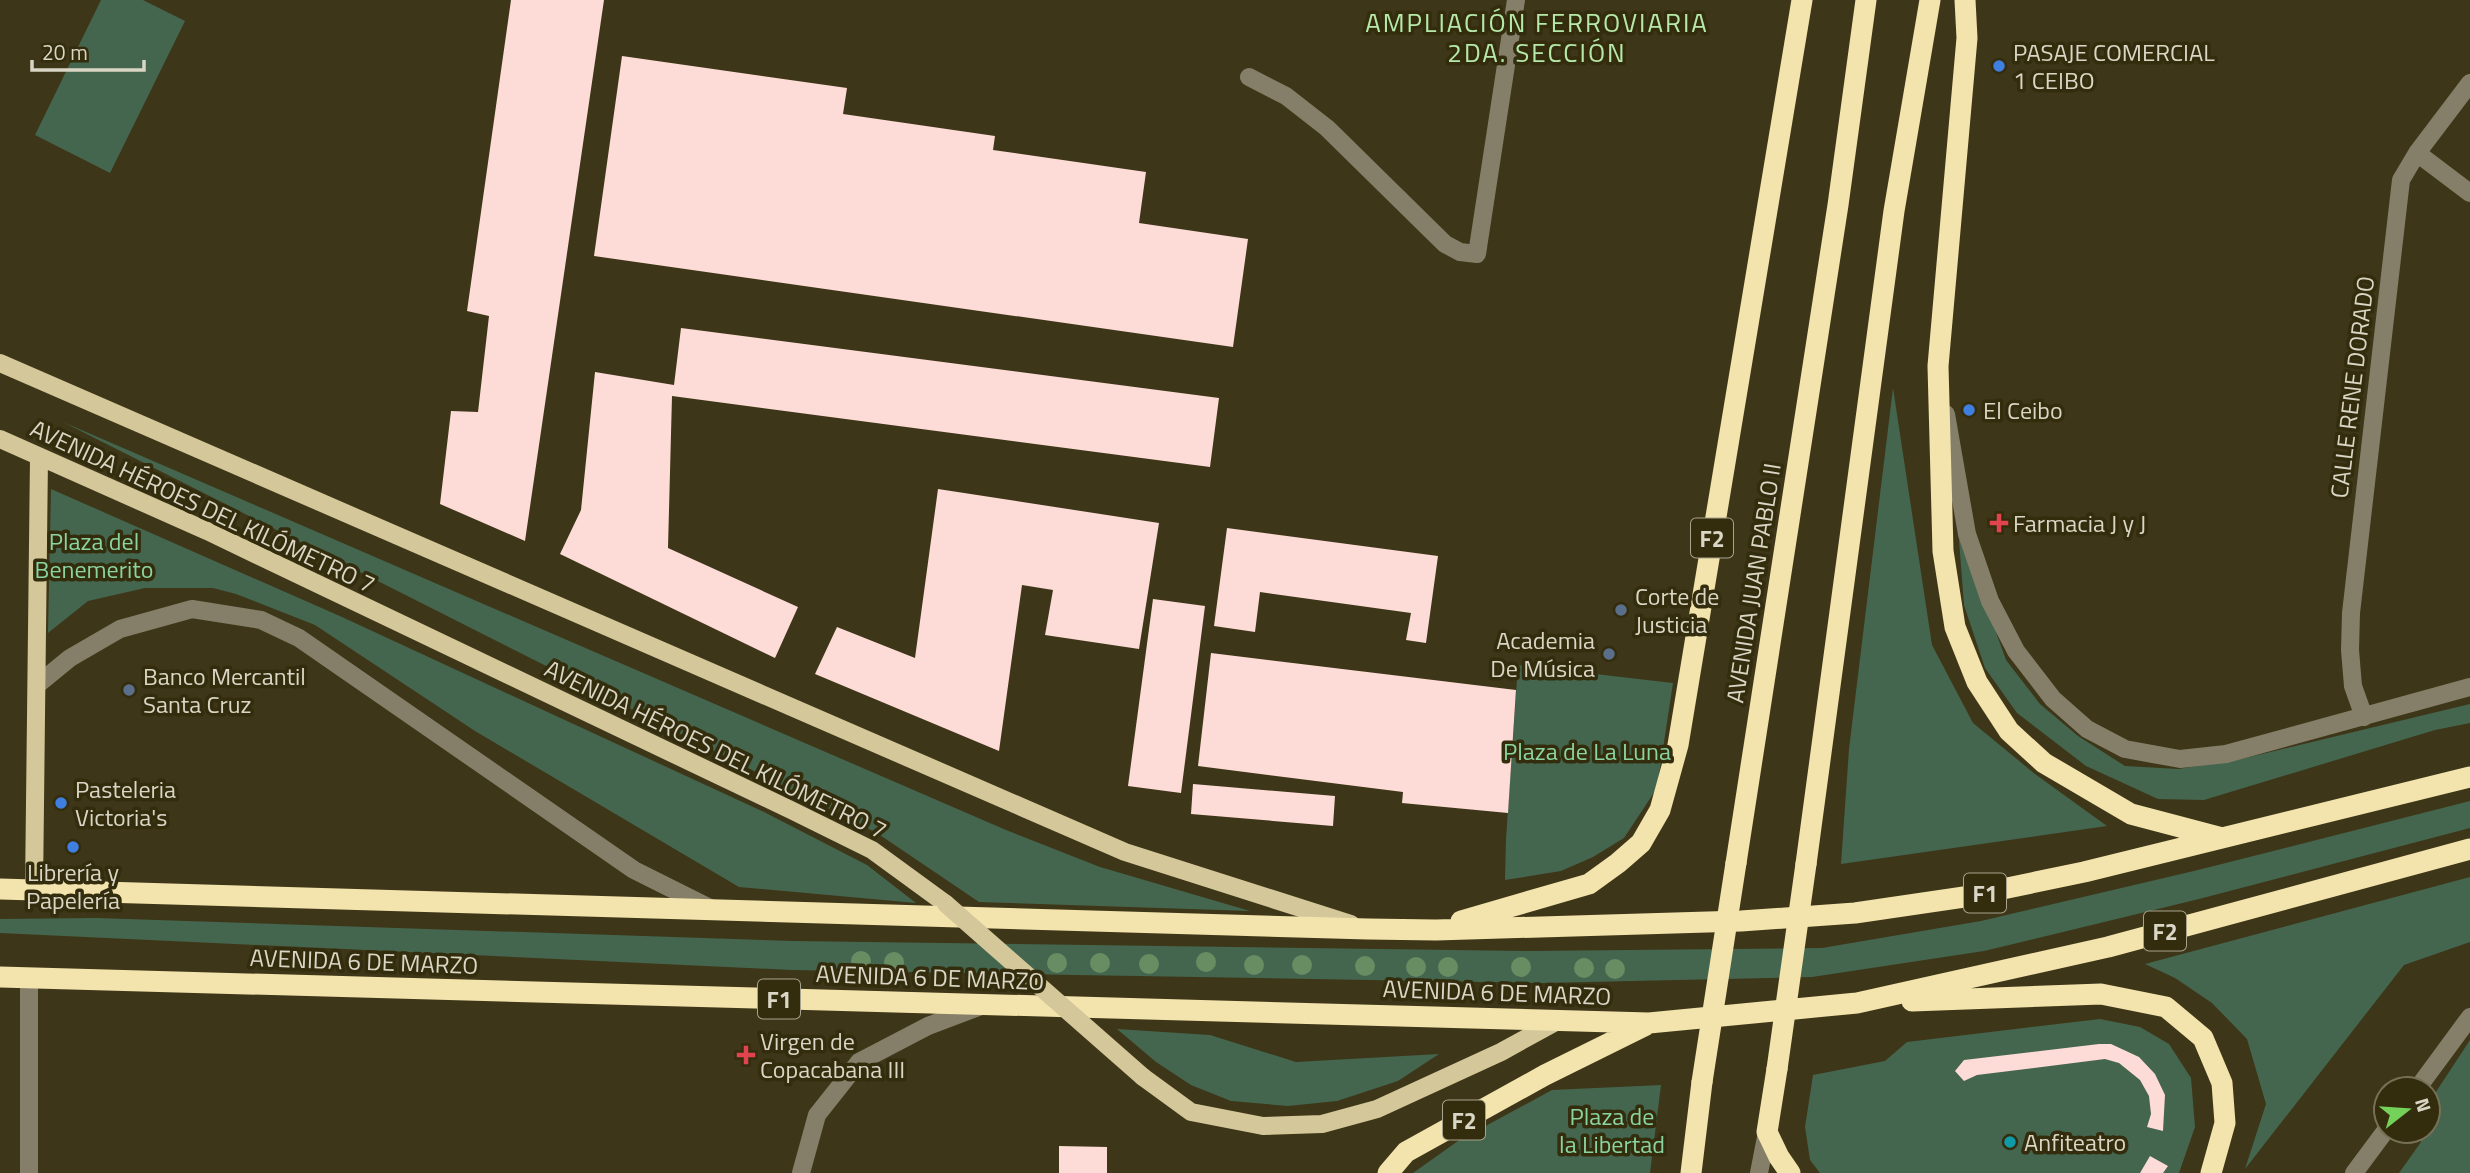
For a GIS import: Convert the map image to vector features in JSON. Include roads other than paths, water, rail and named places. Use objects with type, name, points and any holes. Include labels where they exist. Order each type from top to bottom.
[{"type":"highway","name":"F2","points":[[1434,930],[1589,884],[1641,843],[1660,810],[1678,745],[1802,0]]},
{"type":"highway","name":"AVENIDA JUAN PABLO II","points":[[1691,1173],[1702,1082],[1838,205],[1866,0]]},
{"type":"highway","points":[[1790,1173],[1767,1132],[1894,211],[1930,0]]},
{"type":"highway","points":[[1965,0],[1967,38],[1938,366],[1943,551],[1955,627],[1977,682],[2009,731],[2044,763],[2131,814],[2224,839],[2470,777]]},
{"type":"highway","name":"F1","points":[[0,889],[1434,930],[1741,921],[1855,913],[1964,897],[2224,839]]},
{"type":"highway","name":"F2","points":[[1854,1003],[2108,947],[2470,849]]},
{"type":"highway","name":"AVENIDA 6 DE MARZO","points":[[0,977],[1649,1023]]},
{"type":"highway","name":"F2","points":[[1388,1173],[1406,1152],[1545,1075],[1649,1023],[1854,1003],[2101,993],[2166,1007],[2203,1038],[2222,1083],[2225,1123],[2210,1173]]},
{"type":"main road","name":"AVENIDA HÉROES DEL KILÓMETRO 7","points":[[0,363],[1125,852],[1368,929]]},
{"type":"main road","name":"AVENIDA HÉROES DEL KILÓMETRO 7","points":[[0,439],[206,531],[872,850],[946,904],[1143,1077],[1191,1112],[1263,1126],[1322,1124],[1377,1109],[1501,1052],[1559,1020]]},
{"type":"main road","points":[[34,890],[39,457]]},
{"type":"street","points":[[1249,77],[1286,96],[1327,128],[1445,244],[1460,251],[1477,254],[1516,0]]},
{"type":"street","name":"CALLE RENE DORADO","points":[[2364,717],[2353,686],[2351,613],[2401,180],[2417,152],[2470,83]]},
{"type":"street","points":[[2417,152],[2470,193]]},
{"type":"street","points":[[1938,366],[1967,534],[1990,601],[2016,651],[2053,699],[2087,729],[2125,749],[2180,759],[2226,754],[2470,687]]},
{"type":"street","points":[[37,685],[70,658],[120,629],[192,609],[261,620],[299,638],[634,870],[715,911]]},
{"type":"street","points":[[29,978],[29,1173]]},
{"type":"street","points":[[801,1173],[817,1115],[859,1062],[928,1026],[986,1004]]},
{"type":"street","points":[[2427,1075],[2470,1017]]},
{"type":"street","points":[[1759,1173],[1767,1132]]},
{"type":"street","points":[[2354,1173],[2375,1145]]},
{"type":"place","name":"PASAJE COMERCIAL 1 CEIBO","points":[[1999,66]]},
{"type":"place","name":"El Ceibo","points":[[1969,410]]},
{"type":"place","name":"Farmacia J y J","points":[[1999,523]]},
{"type":"place","name":"Corte de Justicia","points":[[1621,610]]},
{"type":"place","name":"Academia De Música","points":[[1609,654]]},
{"type":"place","name":"Banco Mercantil Santa Cruz","points":[[129,690]]},
{"type":"place","name":"Pasteleria Victoria's","points":[[61,803]]},
{"type":"place","name":"Librería y Papelería","points":[[73,847]]},
{"type":"place","name":"Virgen de Copacabana III","points":[[746,1055]]},
{"type":"place","name":"Anfiteatro","points":[[2010,1142]]},
{"type":"district","name":"AMPLIACIÓN FERROVIARIA 2DA. SECCIÓN","points":[[1537,37]]},
{"type":"park label","name":"Plaza del Benemerito","points":[[94,555]]},
{"type":"park label","name":"Plaza de La Luna","points":[[1587,751]]},
{"type":"park label","name":"Plaza de la Libertad","points":[[1612,1130]]}]
